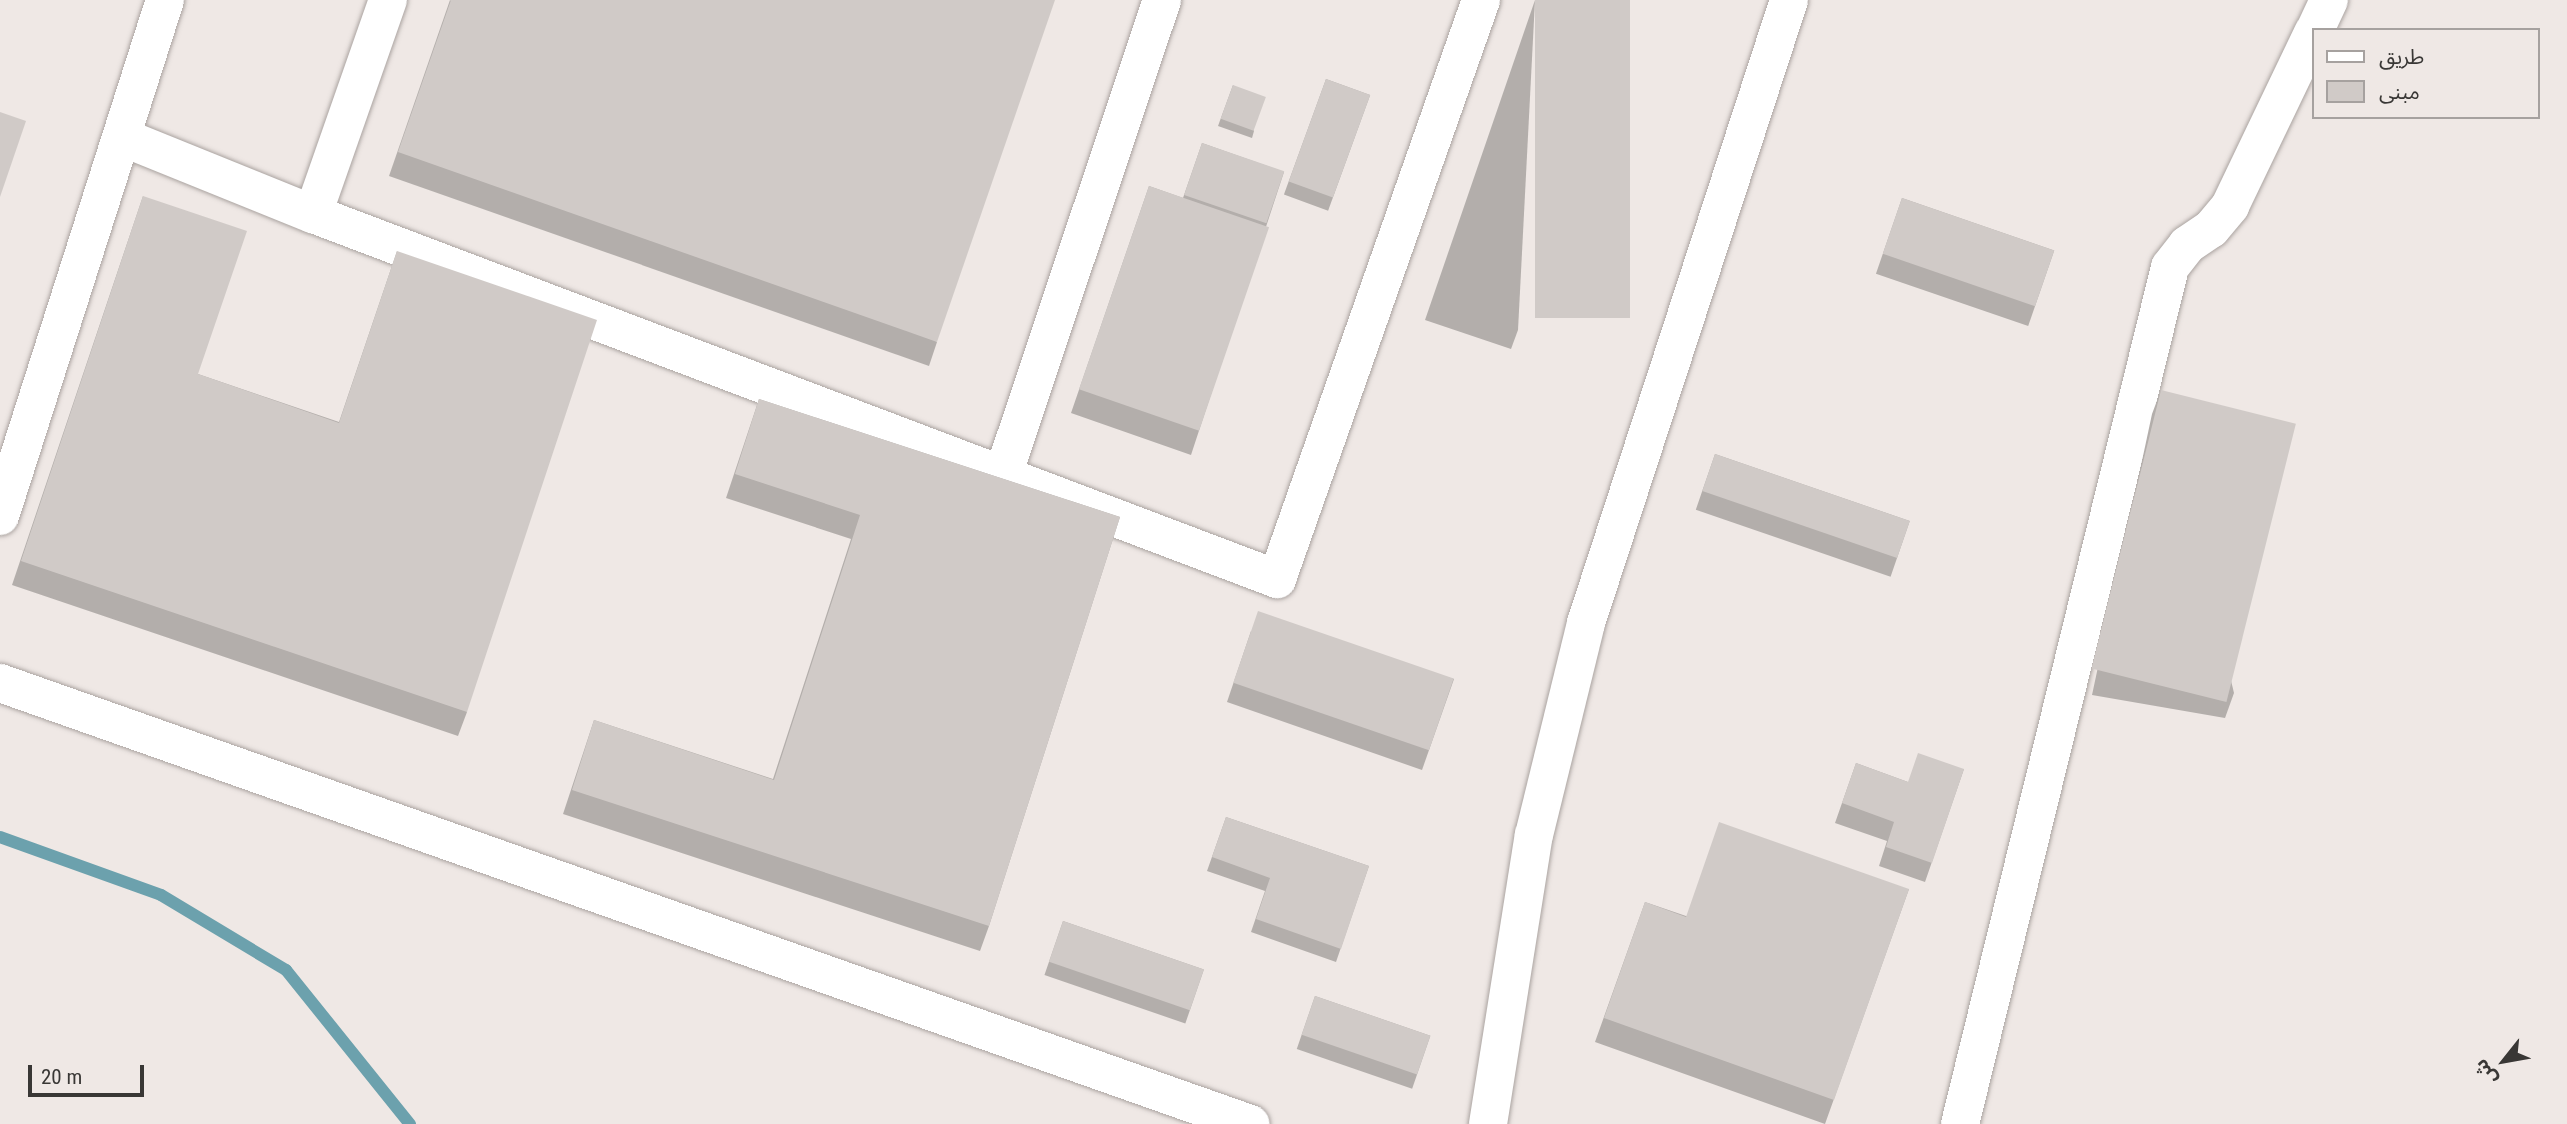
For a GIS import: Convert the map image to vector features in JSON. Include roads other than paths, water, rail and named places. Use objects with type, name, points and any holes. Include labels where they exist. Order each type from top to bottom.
[{"type":"street","points":[[0,516],[165,0]]},
{"type":"street","points":[[313,214],[388,0]]},
{"type":"street","points":[[1003,475],[1162,0]]},
{"type":"street","points":[[122,137],[313,214],[1277,579],[1482,0]]},
{"type":"street","points":[[1488,1124],[1534,835],[1586,624],[1789,0]]},
{"type":"street","points":[[2316,28],[2329,0]]},
{"type":"street","points":[[1960,1124],[2170,267],[2187,245],[2211,229],[2230,206],[2312,36]]},
{"type":"street","points":[[0,683],[1250,1124]]},
{"type":"waterway","points":[[0,837],[161,895],[286,970],[410,1124]]}]
